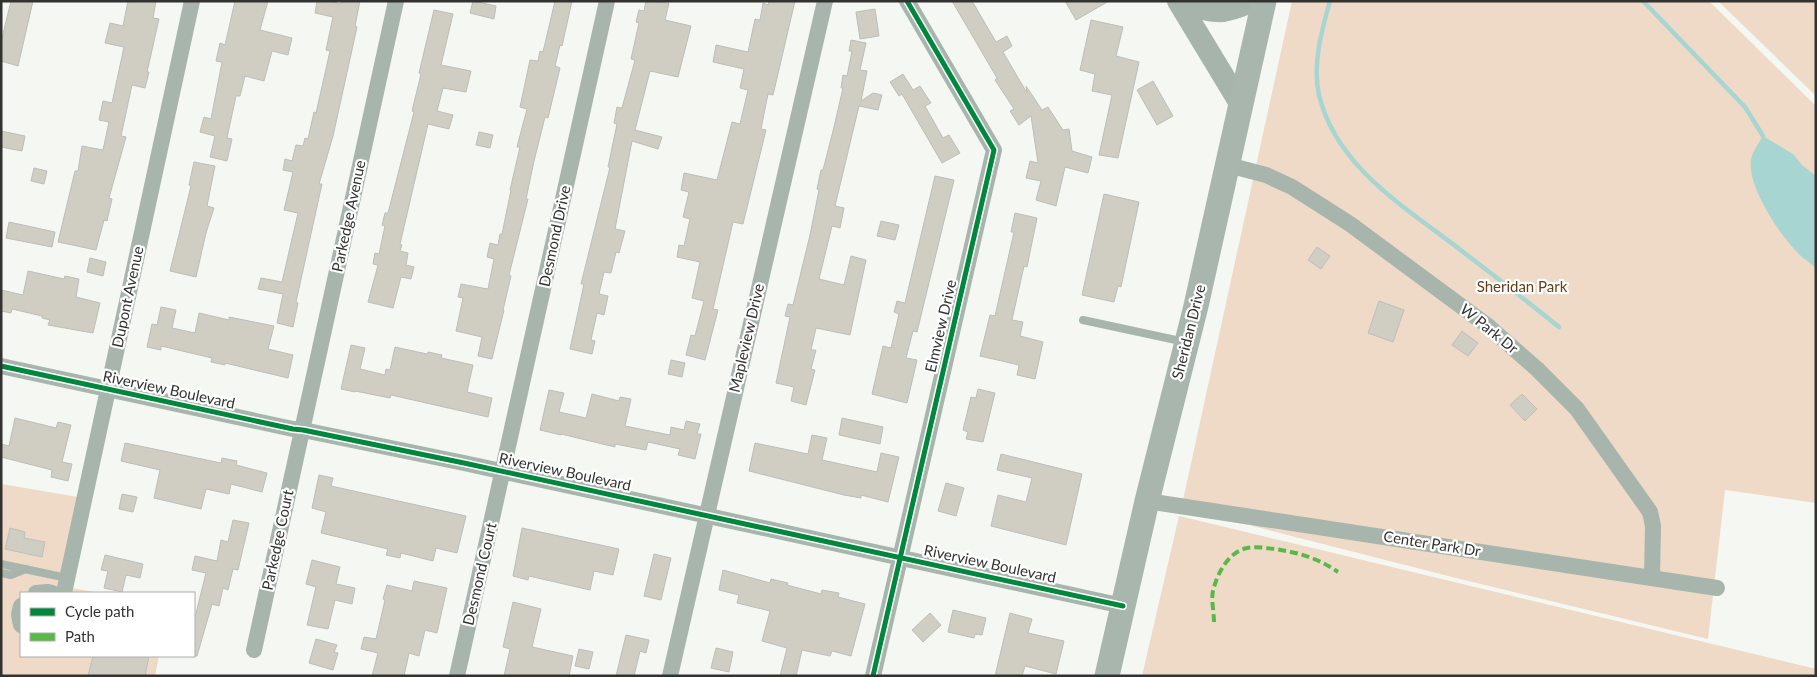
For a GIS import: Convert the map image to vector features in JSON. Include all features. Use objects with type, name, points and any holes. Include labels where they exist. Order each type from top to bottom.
[{"type":"main road","points":[[1178,1],[1241,105]]},
{"type":"main road","points":[[1182,1],[1203,9],[1225,12],[1252,1]]},
{"type":"main road","name":"Sheridan Drive","points":[[1107,676],[1228,165],[1264,1]]},
{"type":"street","name":"Dupont Avenue","points":[[66,586],[192,1]]},
{"type":"street","name":"Parkedge Avenue","points":[[302,430],[396,1]]},
{"type":"street","name":"Desmond Drive","points":[[503,471],[607,1]]},
{"type":"street","name":"Mapleview Drive","points":[[670,676],[825,1]]},
{"type":"street","name":"Elmview Drive","points":[[873,676],[994,150],[908,1]]},
{"type":"street","name":"W Park Dr","points":[[1228,165],[1266,175],[1292,187],[1350,224],[1488,326],[1537,369],[1577,409],[1650,512],[1653,526],[1652,578]]},
{"type":"street","name":"Riverview Boulevard","points":[[1,366],[293,430],[302,430],[503,471],[1123,606]]},
{"type":"street","name":"Parkedge Court","points":[[254,650],[302,430]]},
{"type":"street","name":"Desmond Court","points":[[457,676],[503,471]]},
{"type":"street","name":"Center Park Dr","points":[[1147,501],[1717,588]]},
{"type":"lane","points":[[1083,320],[1186,343]]},
{"type":"lane","points":[[1,564],[26,569],[66,586]]},
{"type":"lane","points":[[1,573],[11,575],[26,569]]},
{"type":"green space","name":"Sheridan Park","points":[[1292,1],[1709,1],[1816,106],[1816,503],[1725,490],[1708,639],[1456,578],[1249,525],[1192,515],[1183,500]]},
{"type":"green space","points":[[1718,1],[1816,1],[1816,96]]},
{"type":"green space","points":[[1,484],[84,498],[66,587],[94,592],[20,592],[20,657],[159,657],[155,676],[1,676]]},
{"type":"green space","points":[[1179,516],[1816,669],[1816,676],[1142,676]]},
{"type":"water","points":[[1763,136],[1793,154],[1802,165],[1816,176],[1816,268],[1788,242],[1765,208],[1759,195],[1751,170],[1751,160]]},
{"type":"building","points":[[11,1],[33,1],[18,66],[1,61],[1,42]]},
{"type":"building","points":[[128,1],[156,1],[153,18],[159,19],[145,88],[132,85],[121,136],[126,137],[109,198],[112,199],[107,221],[104,220],[96,250],[58,242],[75,171],[78,171],[82,146],[103,150],[109,122],[99,120],[103,101],[112,103],[124,47],[105,43],[110,23],[123,26]]},
{"type":"building","points":[[235,1],[268,1],[260,30],[292,38],[288,55],[272,51],[264,81],[245,76],[240,96],[236,96],[227,138],[232,139],[227,161],[210,157],[215,136],[200,132],[204,117],[211,119],[222,62],[216,61],[220,43],[225,45]]},
{"type":"building","points":[[317,1],[341,4],[342,1],[360,1],[355,26],[357,27],[333,136],[319,184],[322,184],[296,302],[298,303],[293,327],[277,323],[283,294],[258,289],[261,278],[282,282],[298,213],[284,210],[293,172],[283,170],[285,159],[292,161],[296,145],[303,146],[305,138],[308,139],[330,51],[326,50],[333,17],[315,13]]},
{"type":"building","points":[[473,1],[496,6],[494,19],[470,13]]},
{"type":"building","points":[[555,1],[572,1],[562,46],[560,45],[555,66],[560,68],[548,118],[545,117],[534,161],[526,199],[528,199],[509,275],[511,276],[492,359],[478,356],[482,337],[456,331],[463,298],[458,297],[461,284],[488,289],[494,259],[487,257],[490,243],[498,245],[500,234],[502,234],[520,147],[517,147],[527,109],[520,107],[530,60],[538,61],[540,51],[543,52]]},
{"type":"building","points":[[646,1],[669,3],[665,20],[691,26],[678,77],[650,71],[635,130],[662,137],[658,149],[632,141],[615,229],[625,231],[619,253],[616,252],[611,273],[604,272],[599,294],[608,296],[604,315],[597,313],[591,340],[595,341],[592,354],[570,349],[584,284],[581,284],[610,167],[608,167],[617,124],[614,123],[617,107],[622,108],[635,60],[631,59],[639,23],[636,22],[639,10],[644,11]]},
{"type":"building","points":[[769,1],[795,1],[773,95],[768,94],[761,129],[766,130],[743,224],[733,222],[713,309],[718,310],[705,360],[686,355],[691,335],[695,336],[704,301],[692,298],[700,262],[677,257],[679,245],[684,246],[690,219],[683,217],[689,192],[681,190],[684,173],[717,180],[732,122],[740,124],[748,90],[740,88],[744,69],[713,62],[716,45],[748,52],[755,19],[760,20],[763,3],[768,5]]},
{"type":"building","points":[[952,1],[972,1],[996,42],[1007,36],[1012,46],[1003,52],[1027,93],[1026,86],[1042,110],[1048,107],[1063,130],[1069,129],[1072,151],[1092,157],[1088,173],[1065,167],[1056,206],[1036,200],[1041,181],[1026,178],[1030,161],[1038,163],[1031,116],[1019,125],[1010,111],[1014,109],[995,80],[997,78]]},
{"type":"building","points":[[1065,1],[1109,1],[1076,20]]},
{"type":"building","points":[[875,9],[879,36],[860,39],[856,12]]},
{"type":"building","points":[[434,10],[453,14],[441,65],[471,71],[466,92],[443,88],[437,111],[453,115],[449,129],[428,124],[400,244],[402,245],[400,251],[408,253],[406,265],[414,267],[411,279],[401,277],[393,308],[368,302],[378,265],[373,264],[375,253],[379,254],[385,226],[382,225],[385,213],[388,213],[414,112],[412,111],[421,74],[419,73]]},
{"type":"building","points":[[1091,20],[1123,27],[1116,56],[1139,62],[1118,158],[1099,155],[1112,95],[1092,91],[1095,74],[1080,70]]},
{"type":"building","points":[[851,40],[866,43],[860,70],[867,71],[861,101],[873,93],[882,95],[878,110],[859,106],[835,206],[844,208],[840,228],[832,226],[819,279],[844,285],[851,256],[866,260],[850,335],[816,328],[811,350],[816,350],[811,369],[815,370],[806,405],[791,401],[794,387],[776,383],[790,317],[785,316],[788,304],[793,305],[810,235],[821,170],[823,170],[843,88],[841,88],[843,75],[847,76],[852,51],[849,51]]},
{"type":"building","points":[[903,74],[913,90],[920,86],[931,103],[925,106],[943,138],[949,135],[960,153],[942,163],[902,94],[899,96],[890,82]]},
{"type":"building","points":[[1153,81],[1173,116],[1157,125],[1137,90]]},
{"type":"building","points":[[1,131],[25,136],[22,151],[1,147]]},
{"type":"building","points":[[479,132],[493,135],[490,148],[476,145]]},
{"type":"building","points":[[194,162],[215,166],[207,206],[214,208],[196,277],[170,271],[191,186],[189,185]]},
{"type":"building","points":[[34,168],[47,171],[44,184],[31,181]]},
{"type":"building","points":[[935,176],[954,180],[917,332],[913,331],[906,358],[917,360],[907,403],[872,394],[883,346],[891,348],[899,314],[894,312],[897,301],[905,303]]},
{"type":"building","points":[[1104,194],[1139,202],[1121,287],[1118,286],[1114,302],[1082,295]]},
{"type":"building","points":[[1015,213],[1037,218],[1027,267],[1024,266],[1012,320],[1023,322],[1020,336],[1043,342],[1035,379],[1017,375],[1019,365],[980,356],[990,315],[995,316],[1014,232],[1011,232]]},
{"type":"building","points":[[881,221],[899,225],[895,240],[877,236]]},
{"type":"building","points":[[9,222],[55,232],[52,247],[6,238]]},
{"type":"building","points":[[1317,247],[1330,256],[1321,269],[1308,260]]},
{"type":"building","points":[[90,258],[106,262],[103,276],[87,272]]},
{"type":"building","points":[[28,271],[64,279],[65,276],[79,279],[76,297],[100,303],[93,333],[48,325],[50,320],[42,318],[42,316],[12,309],[11,313],[1,311],[1,290],[23,295]]},
{"type":"building","points":[[1379,301],[1404,310],[1393,342],[1368,333]]},
{"type":"building","points":[[161,307],[176,310],[172,328],[195,333],[199,313],[229,320],[229,317],[274,326],[268,349],[293,355],[288,378],[225,363],[225,365],[211,362],[212,358],[161,346],[161,350],[147,347],[152,324],[157,325]]},
{"type":"building","points":[[1462,331],[1478,343],[1468,356],[1452,345]]},
{"type":"building","points":[[351,345],[365,348],[360,369],[385,375],[386,369],[390,370],[395,347],[427,354],[428,352],[442,355],[441,358],[473,365],[467,392],[492,398],[488,417],[391,395],[390,398],[341,389]]},
{"type":"building","points":[[671,360],[685,363],[682,377],[668,374]]},
{"type":"building","points":[[978,389],[995,393],[983,442],[966,439],[968,432],[963,430],[971,397],[976,398]]},
{"type":"building","points":[[549,390],[564,393],[559,412],[586,418],[592,394],[619,401],[620,397],[631,399],[625,426],[670,435],[671,427],[684,430],[686,421],[700,424],[697,434],[701,434],[695,459],[678,455],[680,449],[648,442],[646,450],[615,444],[615,447],[540,430]]},
{"type":"building","points":[[1522,394],[1537,409],[1525,421],[1510,405]]},
{"type":"building","points":[[15,418],[56,428],[58,422],[71,425],[62,462],[72,464],[68,481],[51,477],[52,470],[1,457],[1,444],[9,446]]},
{"type":"building","points":[[842,418],[883,427],[880,444],[839,435]]},
{"type":"building","points":[[812,435],[827,438],[822,460],[877,472],[881,453],[899,457],[888,502],[861,495],[861,498],[844,495],[749,471],[755,443],[808,454]]},
{"type":"building","points":[[125,443],[221,463],[222,458],[237,461],[236,465],[267,473],[262,492],[231,484],[229,494],[206,489],[201,509],[154,498],[160,470],[121,461]]},
{"type":"building","points":[[1001,454],[1082,474],[1066,545],[991,526],[998,495],[1026,502],[1032,478],[997,470]]},
{"type":"building","points":[[319,475],[333,478],[331,486],[466,516],[457,553],[436,548],[433,561],[401,553],[400,558],[386,555],[388,549],[321,533],[326,512],[312,508]]},
{"type":"building","points":[[946,483],[964,488],[956,516],[938,511]]},
{"type":"building","points":[[122,494],[137,497],[133,512],[119,509]]},
{"type":"building","points":[[233,520],[249,523],[238,570],[233,569],[228,590],[223,588],[219,606],[212,604],[197,656],[195,656],[195,617],[206,573],[192,570],[195,556],[217,561],[221,540],[228,542]]},
{"type":"building","points":[[10,528],[25,532],[24,538],[45,542],[42,557],[5,549]]},
{"type":"building","points":[[522,528],[619,549],[613,575],[594,571],[590,590],[529,576],[528,580],[513,576]]},
{"type":"building","points":[[654,554],[671,558],[661,600],[644,596]]},
{"type":"building","points":[[105,555],[143,564],[140,578],[126,575],[122,592],[104,588],[108,571],[101,570]]},
{"type":"building","points":[[312,560],[340,567],[336,584],[355,588],[352,604],[335,600],[328,629],[307,625],[316,587],[306,584]]},
{"type":"building","points":[[723,570],[770,583],[771,579],[788,583],[787,585],[821,594],[822,590],[839,593],[838,597],[865,604],[851,656],[832,651],[830,656],[802,650],[796,676],[780,676],[787,648],[762,641],[770,611],[737,603],[739,595],[719,590]]},
{"type":"building","points":[[414,581],[447,588],[437,633],[425,630],[419,656],[409,653],[404,676],[372,676],[378,653],[361,649],[364,637],[376,639],[387,585],[412,591]]},
{"type":"building","points":[[513,602],[541,609],[532,647],[573,656],[569,676],[504,676],[510,649],[503,647]]},
{"type":"building","points":[[953,610],[986,618],[982,635],[975,634],[974,638],[948,632]]},
{"type":"building","points":[[930,613],[941,625],[923,642],[912,630]]},
{"type":"building","points":[[1010,613],[1032,619],[1028,633],[1064,641],[1056,674],[1025,666],[1022,676],[995,676]]},
{"type":"building","points":[[626,635],[649,640],[646,653],[640,651],[634,676],[616,676]]},
{"type":"building","points":[[316,639],[337,645],[334,652],[338,653],[333,670],[309,663]]},
{"type":"building","points":[[716,648],[733,652],[729,672],[711,668]]},
{"type":"building","points":[[579,649],[593,652],[589,669],[575,666]]},
{"type":"building","points":[[93,657],[149,657],[145,676],[88,676]]},
{"type":"waterway","points":[[1330,1],[1317,59],[1317,83],[1319,95],[1328,120],[1340,143],[1356,164],[1394,200],[1559,327]]},
{"type":"waterway","points":[[1643,1],[1745,107],[1763,136]]},
{"type":"marked path","points":[[1214,622],[1212,598],[1215,584],[1224,565],[1240,550],[1257,547],[1291,552],[1315,559],[1338,572]]},
{"type":"cycle path","points":[[873,676],[994,150],[907,1]]},
{"type":"cycle path","points":[[1,366],[293,429],[464,463],[1123,606]]}]
